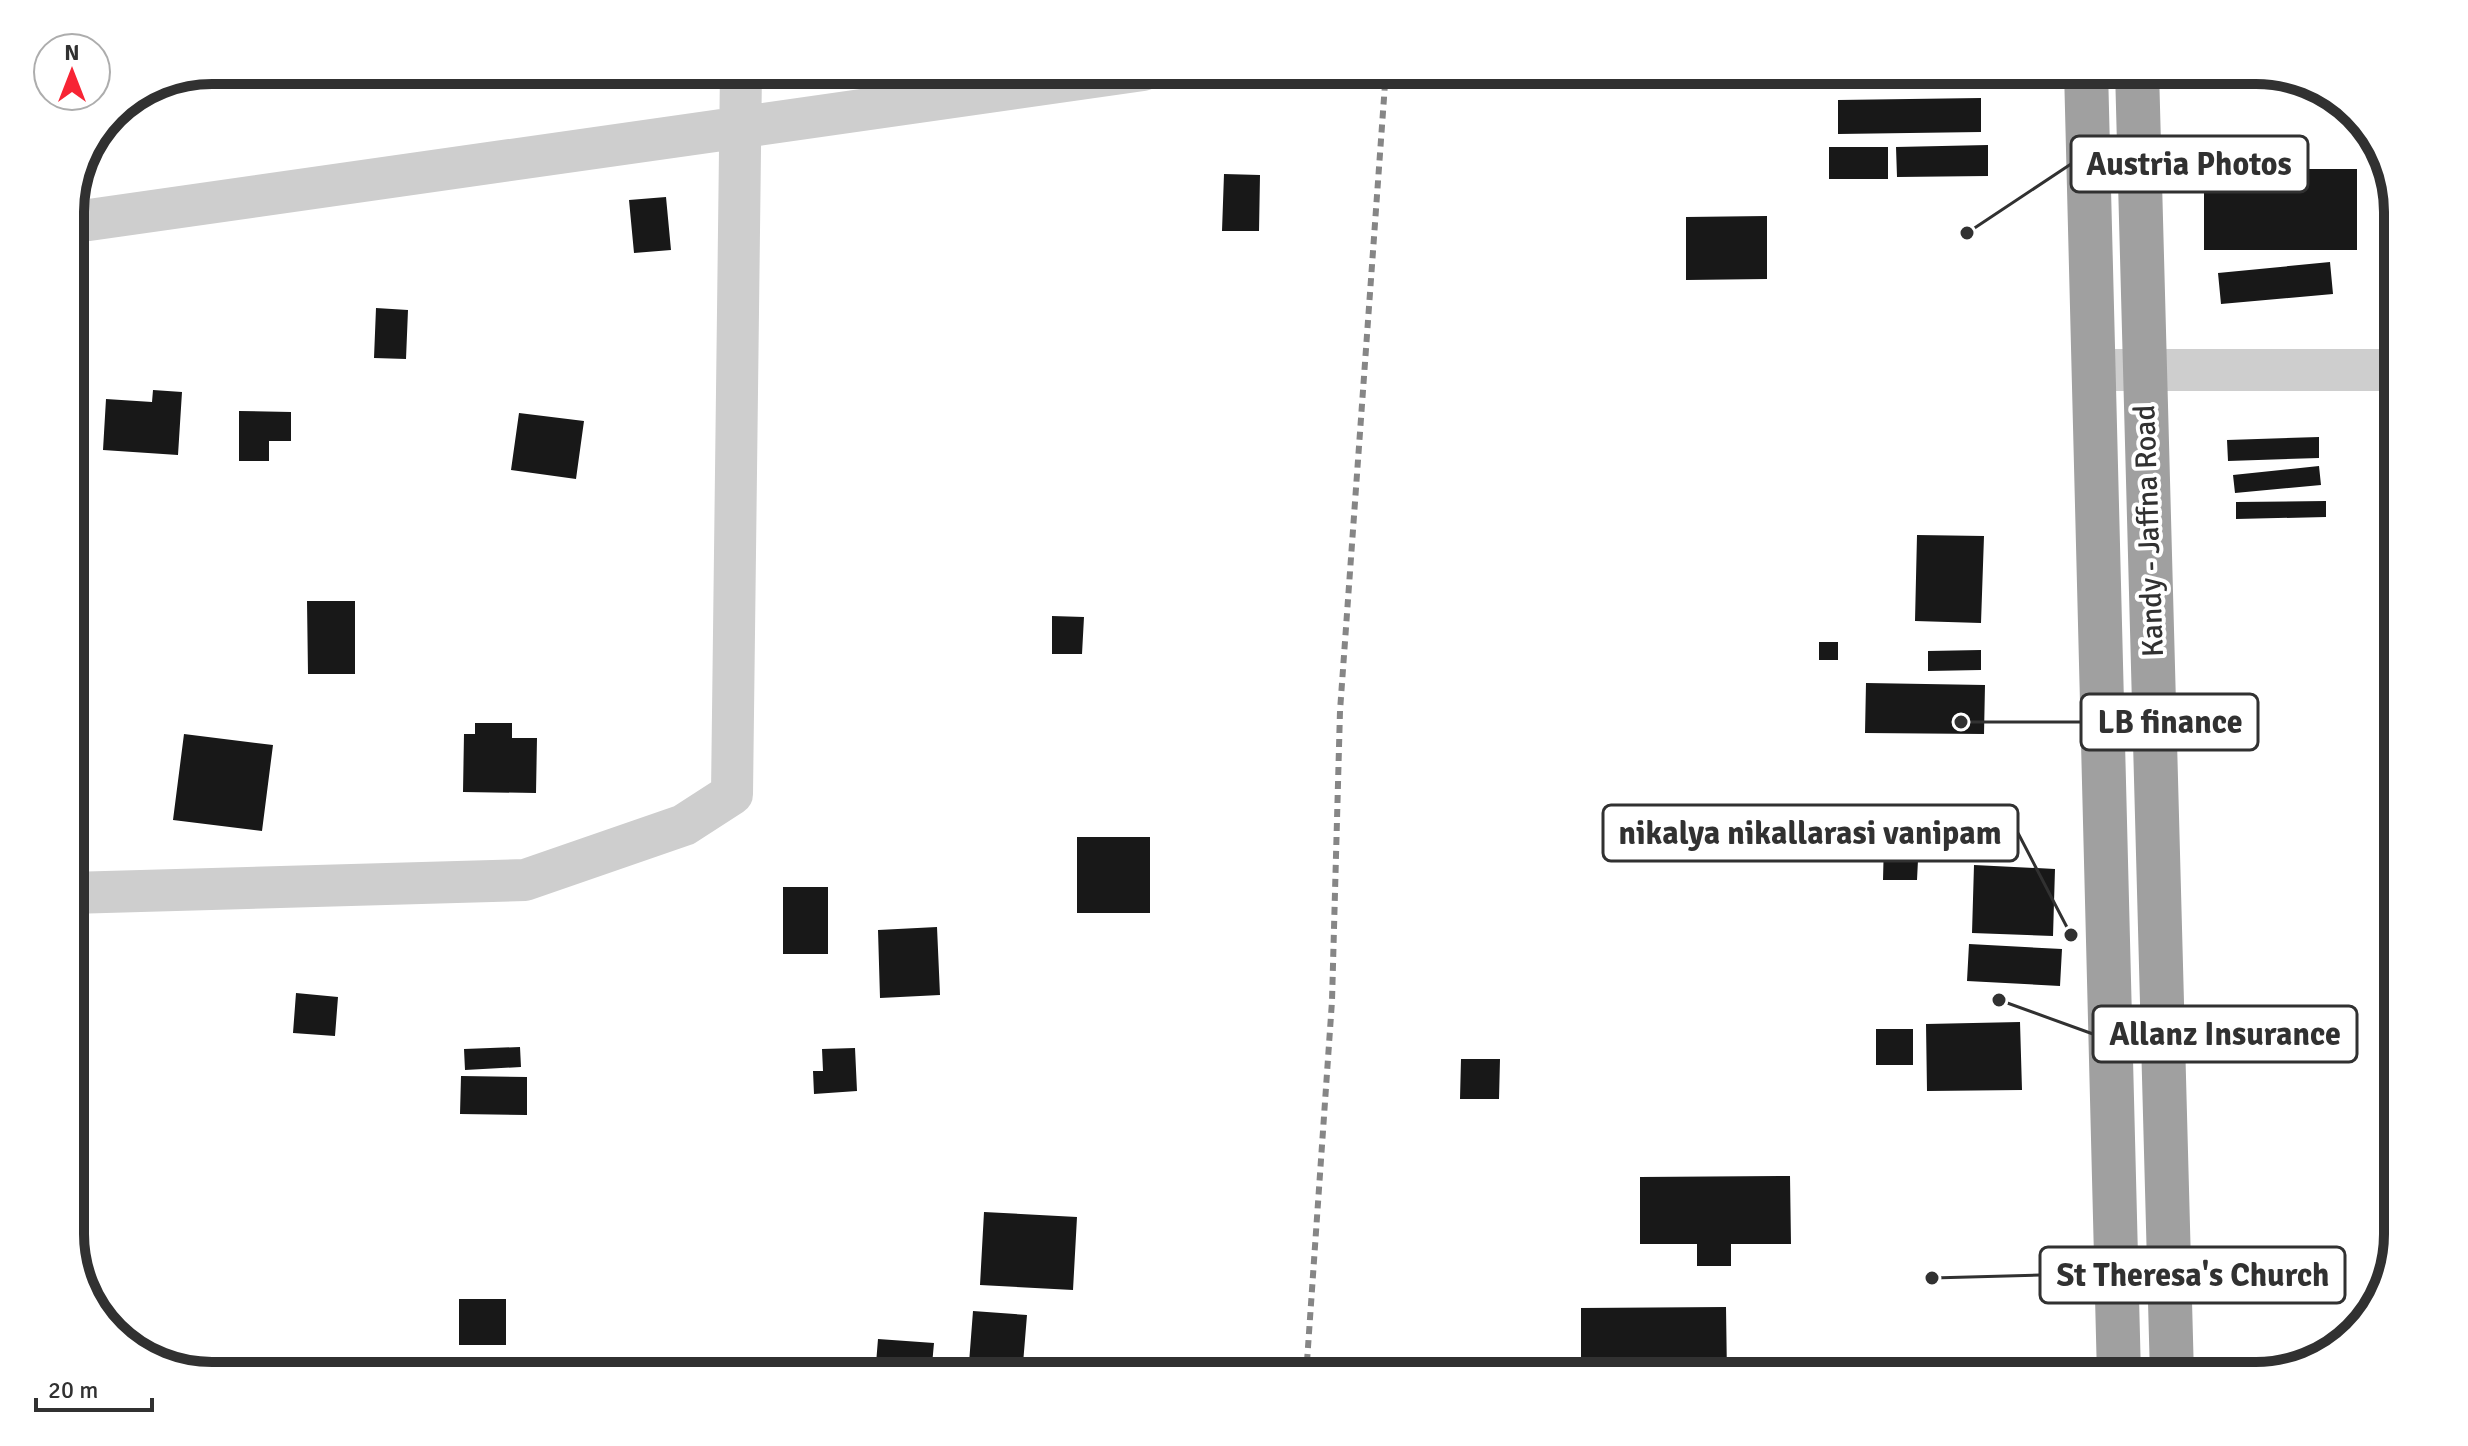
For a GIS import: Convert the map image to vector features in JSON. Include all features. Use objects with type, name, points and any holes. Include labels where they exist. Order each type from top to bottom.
[{"type":"highway","name":"Kandy - Jaffna Road","points":[[2086,84],[2119,1362]]},
{"type":"highway","name":"Kandy - Jaffna Road","points":[[2137,84],[2172,1362]]},
{"type":"street","points":[[84,893],[525,880],[684,825],[732,794],[741,84]]},
{"type":"street","points":[[84,219],[1042,84]]},
{"type":"street","points":[[2094,370],[2384,370]]},
{"type":"building","points":[[1981,98],[1981,132],[1838,134],[1838,100]]},
{"type":"building","points":[[1988,145],[1988,176],[1897,177],[1896,147]]},
{"type":"building","points":[[1829,147],[1888,147],[1888,179],[1829,179]]},
{"type":"building","points":[[2204,169],[2357,169],[2357,250],[2204,250]]},
{"type":"building","points":[[1224,174],[1260,175],[1259,231],[1222,231]]},
{"type":"building","points":[[666,197],[671,250],[634,253],[629,200]]},
{"type":"building","points":[[1767,216],[1767,279],[1686,280],[1686,217]]},
{"type":"building","points":[[2330,262],[2333,294],[2221,304],[2218,273]]},
{"type":"building","points":[[376,308],[408,310],[406,359],[374,358]]},
{"type":"building","points":[[153,390],[182,392],[178,455],[103,450],[106,399],[152,402]]},
{"type":"building","points":[[239,411],[291,412],[291,441],[269,441],[269,461],[239,461]]},
{"type":"building","points":[[519,413],[584,421],[576,479],[511,470]]},
{"type":"building","points":[[2319,437],[2319,458],[2228,461],[2227,440]]},
{"type":"building","points":[[2319,466],[2321,485],[2235,493],[2233,475]]},
{"type":"building","points":[[2326,501],[2326,517],[2236,519],[2236,502]]},
{"type":"building","points":[[1917,535],[1984,536],[1981,623],[1915,621]]},
{"type":"building","points":[[307,601],[355,601],[355,674],[308,674]]},
{"type":"building","points":[[1052,616],[1084,617],[1082,654],[1052,654]]},
{"type":"building","points":[[1819,642],[1838,642],[1838,660],[1819,660]]},
{"type":"building","points":[[1981,650],[1981,670],[1928,671],[1928,651]]},
{"type":"building","points":[[1866,683],[1985,685],[1984,734],[1865,733]]},
{"type":"building","points":[[475,723],[512,723],[512,738],[537,738],[536,793],[463,792],[464,734],[475,734]]},
{"type":"building","points":[[184,734],[273,745],[262,831],[173,820]]},
{"type":"building","points":[[1077,837],[1150,837],[1150,913],[1077,913]]},
{"type":"building","points":[[1884,840],[1919,840],[1917,880],[1883,880]]},
{"type":"building","points":[[1974,865],[2055,869],[2053,936],[1972,933]]},
{"type":"building","points":[[783,887],[828,887],[828,954],[783,954]]},
{"type":"building","points":[[937,927],[940,995],[880,998],[878,930]]},
{"type":"building","points":[[1969,944],[2062,949],[2060,986],[1967,981]]},
{"type":"building","points":[[296,993],[338,997],[335,1036],[293,1033]]},
{"type":"building","points":[[2020,1022],[2022,1090],[1927,1091],[1926,1024]]},
{"type":"building","points":[[1876,1029],[1913,1029],[1913,1065],[1876,1065]]},
{"type":"building","points":[[520,1047],[521,1067],[465,1070],[464,1049]]},
{"type":"building","points":[[855,1048],[857,1091],[814,1094],[813,1071],[823,1071],[822,1049]]},
{"type":"building","points":[[1461,1059],[1500,1059],[1499,1099],[1460,1099]]},
{"type":"building","points":[[461,1076],[527,1077],[527,1115],[460,1114]]},
{"type":"building","points":[[1790,1176],[1791,1244],[1731,1244],[1731,1266],[1697,1266],[1697,1244],[1640,1244],[1640,1177]]},
{"type":"building","points":[[984,1212],[1077,1217],[1073,1290],[980,1285]]},
{"type":"building","points":[[459,1299],[506,1299],[506,1345],[459,1345]]},
{"type":"building","points":[[1726,1307],[1727,1362],[1581,1362],[1581,1308]]},
{"type":"building","points":[[973,1311],[1027,1315],[1023,1362],[969,1362]]},
{"type":"building","points":[[878,1339],[934,1343],[932,1362],[876,1362]]},
{"type":"railway","points":[[1307,1362],[1332,1001],[1340,711],[1385,84]]},
{"type":"place","name":"Austria Photos","points":[[1967,233]]},
{"type":"place","name":"LB finance","points":[[1961,722]]},
{"type":"place","name":"nikalya nikallarasi vanipam","points":[[2071,935]]},
{"type":"place","name":"Allanz Insurance","points":[[1999,1000]]},
{"type":"place","name":"St Theresa's Church","points":[[1932,1278]]}]
